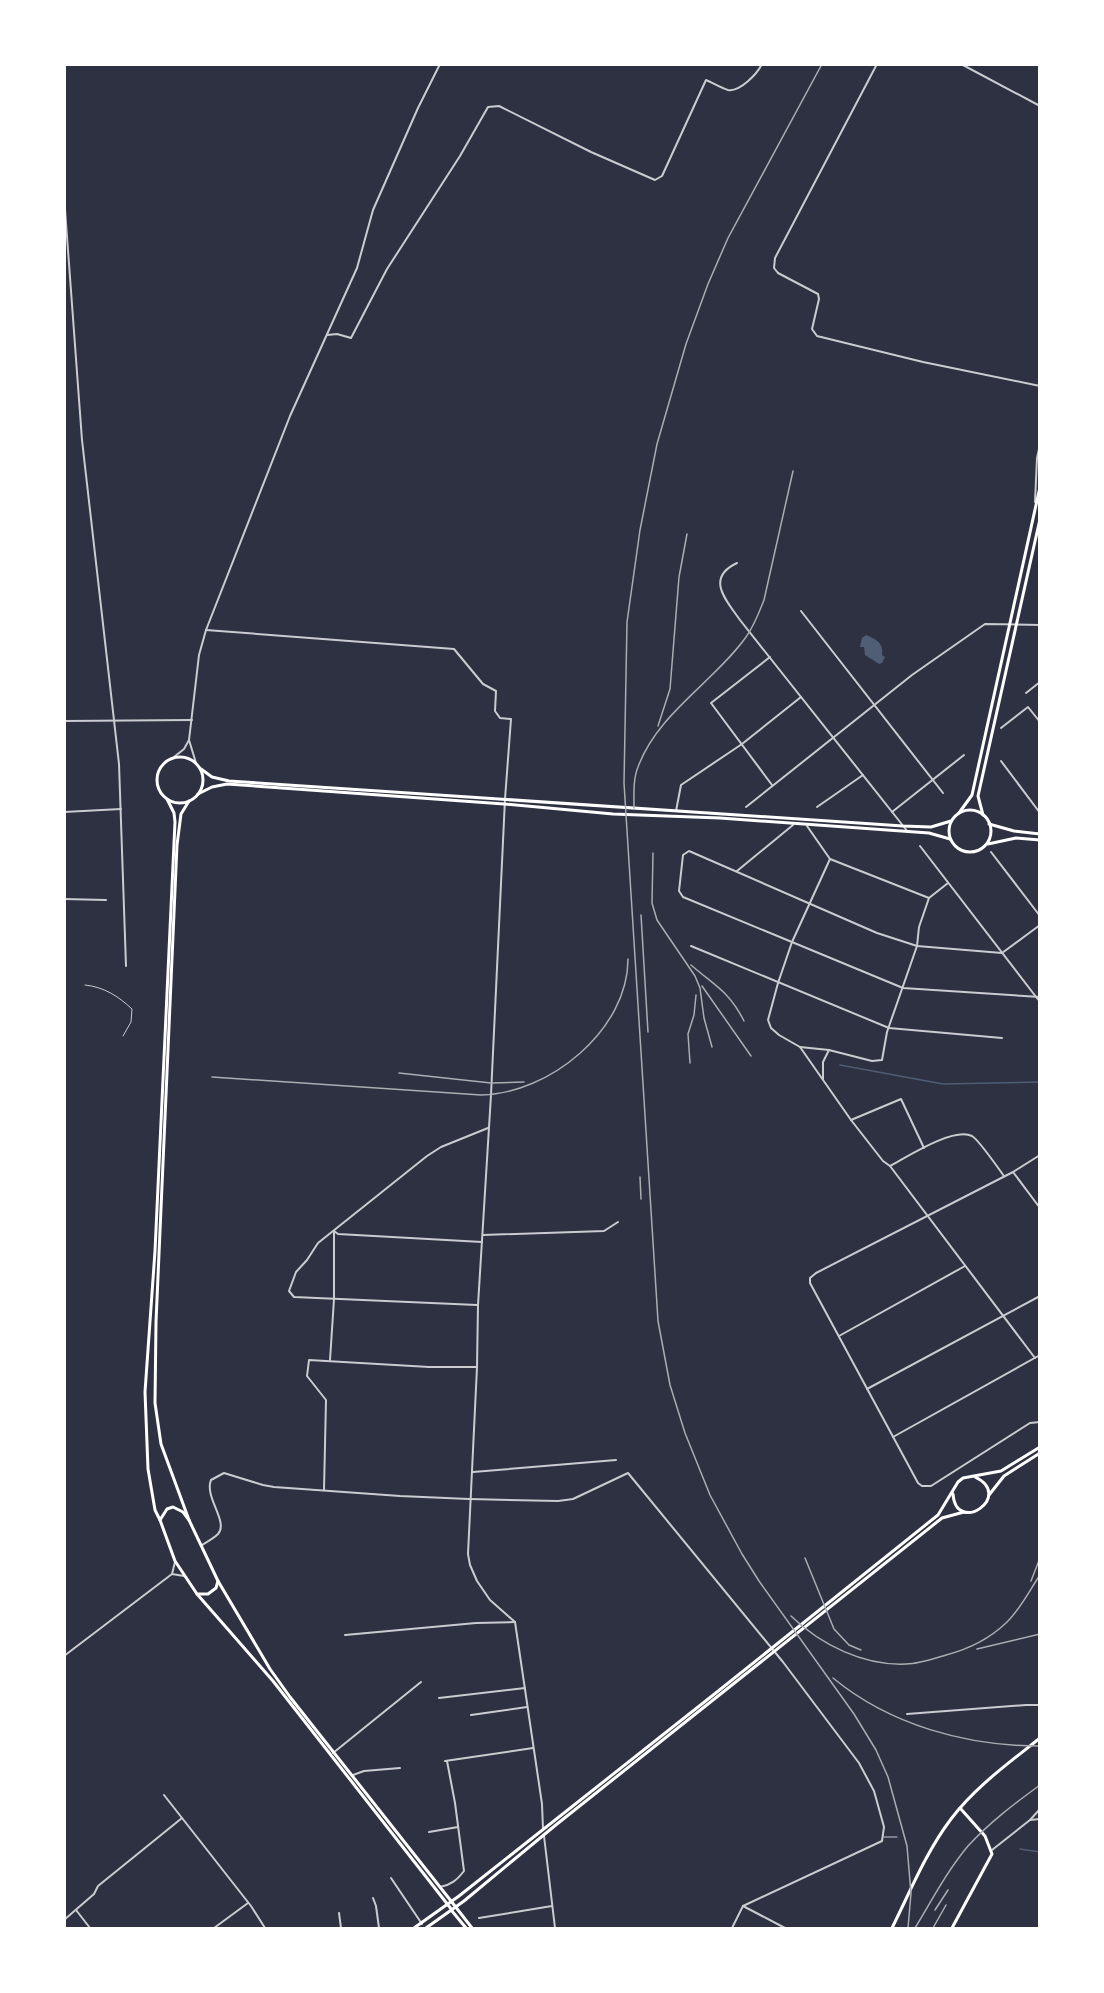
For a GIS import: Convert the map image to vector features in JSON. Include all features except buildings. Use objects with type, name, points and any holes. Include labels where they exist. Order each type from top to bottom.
[{"type":"main road","points":[[1040,487],[972,795],[951,821],[949,828],[950,839],[956,848],[966,852],[977,851],[986,844],[1016,838],[1040,840]]},
{"type":"main road","points":[[986,844],[990,834],[989,824],[983,815],[978,796],[1040,519]]},
{"type":"main road","points":[[449,1903],[440,1887],[353,1775],[197,1594],[175,1561],[155,1510],[148,1469],[145,1400],[154,1263],[174,822],[174,813],[160,791],[157,776],[162,765],[174,757],[186,757],[212,777],[222,780],[504,801],[613,813],[929,833],[950,839]]},
{"type":"main road","points":[[198,794],[203,783],[201,769]]},
{"type":"main road","points":[[472,1929],[449,1903],[270,1669],[218,1581],[201,1546],[161,1444],[155,1403],[156,1322],[177,844],[181,814],[189,801],[198,794],[212,787],[227,784],[903,826],[931,827],[951,821]]},
{"type":"main road","points":[[167,799],[178,803],[189,801]]},
{"type":"main road","points":[[958,813],[969,810],[983,815]]},
{"type":"main road","points":[[989,824],[1014,831],[1040,834]]},
{"type":"main road","points":[[414,1929],[846,1591],[938,1515],[958,1482],[1000,1471],[1040,1447]]},
{"type":"main road","points":[[846,1591],[942,1518],[981,1510],[1004,1476],[1040,1453]]},
{"type":"main road","points":[[975,1478],[985,1484],[989,1495]]},
{"type":"main road","points":[[953,1492],[955,1504],[964,1512]]},
{"type":"main road","points":[[160,1520],[167,1509],[173,1507],[183,1512],[189,1520]]},
{"type":"main road","points":[[197,1594],[208,1594],[216,1588],[218,1581]]},
{"type":"main road","points":[[426,1929],[454,1909],[718,1693]]},
{"type":"main road","points":[[892,1929],[929,1853],[960,1808],[988,1779],[1040,1738]]},
{"type":"main road","points":[[952,1929],[990,1858],[992,1850],[982,1832],[960,1808]]},
{"type":"main road","points":[[454,1909],[466,1929]]},
{"type":"street","points":[[174,757],[184,749],[189,740],[200,655],[206,630],[290,416],[357,268],[373,210],[417,108],[440,64]]},
{"type":"street","points":[[327,336],[337,334],[351,338],[387,269],[460,156],[488,107],[499,106],[591,152],[655,180],[662,176],[706,80],[734,90],[759,70],[762,64]]},
{"type":"street","points":[[876,64],[773,263],[774,268],[778,273],[818,294],[813,334],[922,362],[1040,386]]},
{"type":"street","points":[[961,64],[1040,106]]},
{"type":"street","points":[[64,196],[81,429],[119,764],[126,966]]},
{"type":"street","points":[[1035,505],[1037,458],[1040,445]]},
{"type":"street","points":[[737,563],[725,570],[719,586],[722,594],[908,832]]},
{"type":"street","points":[[801,611],[943,793]]},
{"type":"street","points":[[746,807],[912,675],[985,624],[1040,625]]},
{"type":"street","points":[[206,630],[454,649],[483,684],[496,691],[495,711],[500,718],[511,719],[504,801],[478,1305],[468,1554],[470,1565],[490,1600],[515,1622],[542,1804],[555,1929]]},
{"type":"street","points":[[770,657],[711,703],[773,786]]},
{"type":"street","points":[[1026,693],[1040,682]]},
{"type":"street","points":[[676,811],[681,785],[742,744],[801,697]]},
{"type":"street","points":[[1001,728],[1028,707],[1040,722]]},
{"type":"street","points":[[64,722],[192,720]]},
{"type":"street","points":[[189,740],[196,763]]},
{"type":"street","points":[[892,812],[964,755]]},
{"type":"street","points":[[1001,760],[1040,813]]},
{"type":"street","points":[[817,807],[863,775]]},
{"type":"street","points":[[64,813],[121,809]]},
{"type":"street","points":[[737,871],[793,825]]},
{"type":"street","points":[[807,826],[830,859],[929,898]]},
{"type":"street","points":[[920,846],[1040,1002]]},
{"type":"street","points":[[1040,925],[1002,953],[917,946],[878,933],[689,851],[683,855],[679,891],[682,897],[903,988],[1040,997]]},
{"type":"street","points":[[991,852],[1040,916]]},
{"type":"street","points":[[830,859],[792,942],[768,1016],[771,1028],[800,1047],[829,1050],[877,1062],[882,1060],[889,1028],[917,946],[919,927],[929,898],[948,883]]},
{"type":"street","points":[[64,899],[106,900]]},
{"type":"street","points":[[691,946],[889,1028],[1002,1038]]},
{"type":"street","points":[[800,1047],[851,1120],[883,1161],[890,1166],[1035,1358]]},
{"type":"street","points":[[823,1079],[823,1062],[829,1050]]},
{"type":"street","points":[[851,1120],[901,1100],[924,1148]]},
{"type":"street","points":[[478,1305],[294,1297],[290,1294],[290,1286],[296,1272],[318,1243],[427,1156],[441,1147],[488,1128]]},
{"type":"street","points":[[890,1166],[951,1137],[970,1136],[1004,1176]]},
{"type":"street","points":[[1040,1155],[1013,1172],[810,1278],[810,1286],[918,1483],[927,1487],[1030,1423],[1040,1422]]},
{"type":"street","points":[[1013,1172],[1040,1208]]},
{"type":"street","points":[[483,1234],[604,1231],[618,1222]]},
{"type":"street","points":[[334,1232],[482,1242]]},
{"type":"street","points":[[330,1360],[334,1299],[334,1232]]},
{"type":"street","points":[[838,1336],[965,1266]]},
{"type":"street","points":[[867,1389],[1040,1296]]},
{"type":"street","points":[[893,1437],[1040,1355]]},
{"type":"street","points":[[324,1491],[326,1400],[308,1376],[309,1360],[429,1367],[477,1367]]},
{"type":"street","points":[[471,1472],[616,1460]]},
{"type":"street","points":[[201,1546],[221,1530],[209,1489],[211,1480],[219,1474],[228,1473],[263,1485],[324,1491],[469,1499],[558,1501],[573,1499],[628,1473],[783,1662],[859,1763],[874,1791],[884,1827],[884,1837],[875,1846],[743,1906],[732,1929]]},
{"type":"street","points":[[64,1656],[172,1574],[175,1561]]},
{"type":"street","points":[[172,1574],[184,1576]]},
{"type":"street","points":[[345,1635],[476,1623],[515,1622]]},
{"type":"street","points":[[333,1753],[421,1682]]},
{"type":"street","points":[[439,1698],[525,1688]]},
{"type":"street","points":[[907,1714],[1026,1705],[1040,1706]]},
{"type":"street","points":[[471,1715],[527,1707]]},
{"type":"street","points":[[440,1887],[450,1884],[464,1871],[446,1761],[533,1748]]},
{"type":"street","points":[[353,1775],[364,1771],[400,1768]]},
{"type":"street","points":[[164,1794],[248,1902],[265,1929]]},
{"type":"street","points":[[992,1850],[1030,1820],[1040,1809]]},
{"type":"street","points":[[64,1920],[94,1894],[98,1886],[182,1818]]},
{"type":"street","points":[[1030,1820],[1040,1819]]},
{"type":"street","points":[[429,1832],[458,1827]]},
{"type":"street","points":[[391,1878],[422,1924]]},
{"type":"street","points":[[373,1898],[379,1929]]},
{"type":"street","points":[[214,1929],[248,1902]]},
{"type":"street","points":[[479,1918],[552,1906]]},
{"type":"street","points":[[743,1906],[785,1929]]},
{"type":"street","points":[[76,1910],[90,1929]]},
{"type":"street","points":[[339,1913],[341,1929]]},
{"type":"lane","points":[[85,985],[106,990],[118,996],[132,1009],[131,1022],[123,1036]]},
{"type":"lane","points":[[884,1837],[897,1837]]},
{"type":"water","points":[[866,635],[880,644],[882,655],[885,657],[882,663],[879,664],[865,655],[864,647],[860,647],[862,638]]},
{"type":"waterway","points":[[840,1065],[943,1084],[1040,1082]]},
{"type":"waterway","points":[[1020,1849],[1040,1852]]},
{"type":"railway","points":[[822,64],[728,238],[708,284],[686,344],[657,444],[640,530],[627,622],[624,783],[658,1321],[670,1385],[685,1433],[710,1495],[742,1554],[854,1714],[876,1750],[888,1777],[907,1846],[911,1893],[908,1928]]},
{"type":"railway","points":[[634,808],[635,777],[647,748],[673,714],[733,653],[749,633],[756,619],[764,600],[793,471]]},
{"type":"railway","points":[[658,726],[670,689],[679,577],[687,534]]},
{"type":"railway","points":[[653,853],[652,903],[657,920],[695,976],[700,988],[704,1018],[712,1047]]},
{"type":"railway","points":[[641,915],[648,1032]]},
{"type":"railway","points":[[212,1077],[481,1095],[507,1092],[533,1083],[557,1070],[580,1053],[599,1033],[615,1010],[624,985],[628,959]]},
{"type":"railway","points":[[691,965],[727,996],[744,1021]]},
{"type":"railway","points":[[702,986],[751,1056]]},
{"type":"railway","points":[[690,1063],[688,1034],[694,1015],[696,995]]},
{"type":"railway","points":[[399,1073],[491,1083],[524,1082]]},
{"type":"railway","points":[[640,1177],[641,1199]]},
{"type":"railway","points":[[805,1558],[834,1629],[849,1645],[861,1650]]},
{"type":"railway","points":[[1031,1581],[1040,1558]]},
{"type":"railway","points":[[791,1616],[816,1636],[844,1652],[890,1664],[916,1663],[963,1650],[992,1634],[1016,1612],[1040,1575]]},
{"type":"railway","points":[[977,1649],[1040,1634]]},
{"type":"railway","points":[[833,1678],[879,1708],[930,1730],[984,1742],[1040,1746]]},
{"type":"railway","points":[[915,1928],[946,1876],[968,1846],[994,1821],[1040,1785]]},
{"type":"railway","points":[[935,1910],[948,1890]]},
{"type":"railway","points":[[933,1928],[946,1905]]}]
